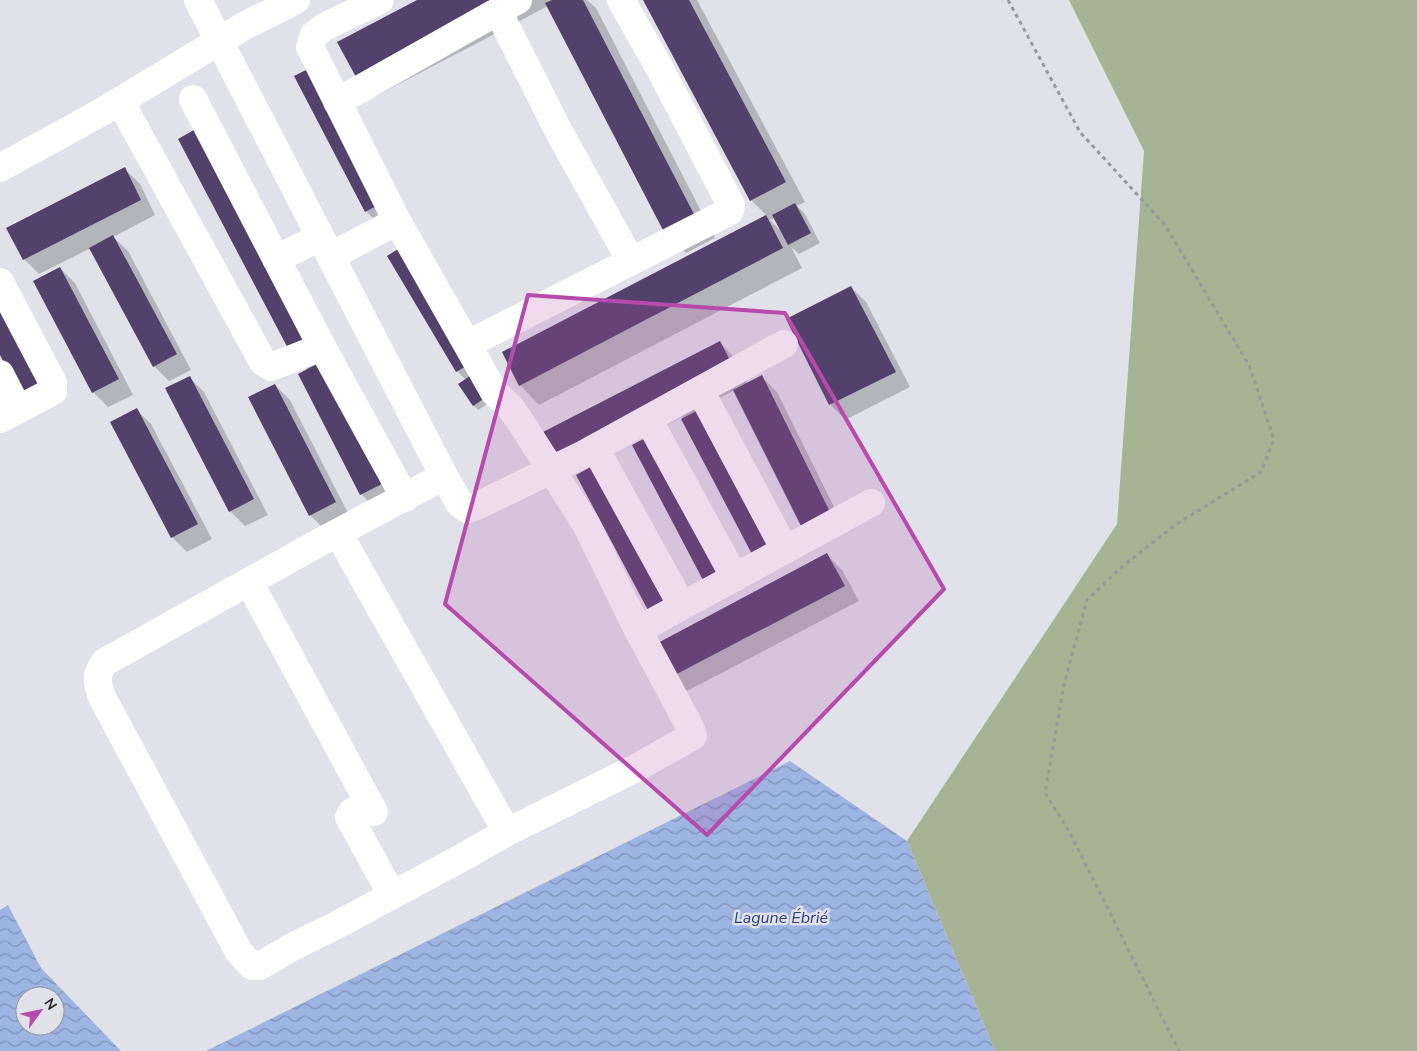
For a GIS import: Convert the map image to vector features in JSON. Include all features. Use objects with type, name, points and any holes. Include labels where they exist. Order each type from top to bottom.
[{"type":"lane","points":[[198,0],[444,476],[460,504],[467,509],[477,506],[603,444],[784,344]]},
{"type":"lane","points":[[0,168],[120,101],[244,26],[296,0]]},
{"type":"lane","points":[[380,0],[324,27],[314,35],[310,47],[397,221],[494,392],[510,407],[520,421],[586,524],[693,736],[636,768],[507,832],[260,966],[252,966],[239,952],[102,697],[96,682],[99,669],[105,662],[248,582],[444,476]]},
{"type":"lane","points":[[468,344],[730,211],[731,205],[622,0]]},
{"type":"lane","points":[[337,102],[508,6],[560,132],[631,261]]},
{"type":"lane","points":[[193,99],[322,347],[404,498]]},
{"type":"lane","points":[[120,101],[263,362],[271,367],[322,347]]},
{"type":"lane","points":[[276,259],[326,246],[397,221]]},
{"type":"lane","points":[[0,282],[53,383],[53,391],[9,414],[0,374]]},
{"type":"lane","points":[[708,386],[792,546]]},
{"type":"lane","points":[[655,415],[742,574]]},
{"type":"lane","points":[[603,444],[690,602]]},
{"type":"lane","points":[[638,630],[872,503]]},
{"type":"lane","points":[[338,532],[507,832]]},
{"type":"lane","points":[[248,582],[372,808],[352,812],[349,817],[392,895]]},
{"type":"path","points":[[1008,0],[1080,132],[1165,225],[1249,365],[1274,438],[1260,472],[1175,526],[1123,566],[1087,600],[1064,684],[1045,793],[1070,833],[1178,1051]]},
{"type":"highlighted area","points":[[528,295],[785,313],[944,589],[707,835],[445,604]]},
{"type":"green space","points":[[1069,0],[1417,0],[1417,1051],[995,1051],[907,841],[1117,524],[1144,151]]},
{"type":"water","name":"Lagune Ébrié","points":[[790,761],[907,841],[995,1051],[206,1051]]},
{"type":"water","points":[[8,905],[41,968],[58,986],[15,986],[15,1036],[65,1036],[65,993],[121,1051],[0,1051],[0,910]]},
{"type":"building","points":[[417,0],[502,0],[356,77],[337,42]]},
{"type":"building","points":[[552,0],[583,0],[696,218],[665,234],[545,3]]},
{"type":"building","points":[[643,0],[689,0],[786,182],[750,201]]},
{"type":"building","points":[[314,66],[384,202],[365,212],[294,76]]},
{"type":"building","points":[[201,126],[315,343],[292,356],[178,139]]},
{"type":"building","points":[[125,167],[141,200],[23,260],[6,228]]},
{"type":"building","points":[[795,203],[811,233],[788,245],[772,215]]},
{"type":"building","points":[[766,215],[783,248],[519,386],[502,352]]},
{"type":"building","points":[[113,235],[177,354],[153,367],[89,248]]},
{"type":"building","points":[[406,244],[475,361],[456,372],[387,256]]},
{"type":"building","points":[[60,267],[119,379],[92,393],[33,281]]},
{"type":"building","points":[[851,286],[896,372],[829,405],[786,319]]},
{"type":"building","points":[[0,293],[49,386],[23,399],[0,355]]},
{"type":"building","points":[[720,341],[734,368],[557,459],[543,432]]},
{"type":"building","points":[[326,359],[388,481],[360,495],[298,374]]},
{"type":"building","points":[[479,370],[494,392],[473,406],[458,384]]},
{"type":"building","points":[[762,375],[832,516],[803,530],[733,390]]},
{"type":"building","points":[[190,376],[254,499],[229,512],[165,388]]},
{"type":"building","points":[[275,384],[336,502],[309,516],[248,397]]},
{"type":"building","points":[[704,407],[777,546],[754,558],[681,419]]},
{"type":"building","points":[[137,408],[198,524],[171,538],[110,422]]},
{"type":"building","points":[[653,434],[725,571],[704,582],[632,445]]},
{"type":"building","points":[[598,463],[672,600],[649,612],[576,475]]},
{"type":"building","points":[[827,553],[845,586],[671,677],[654,645]]}]
